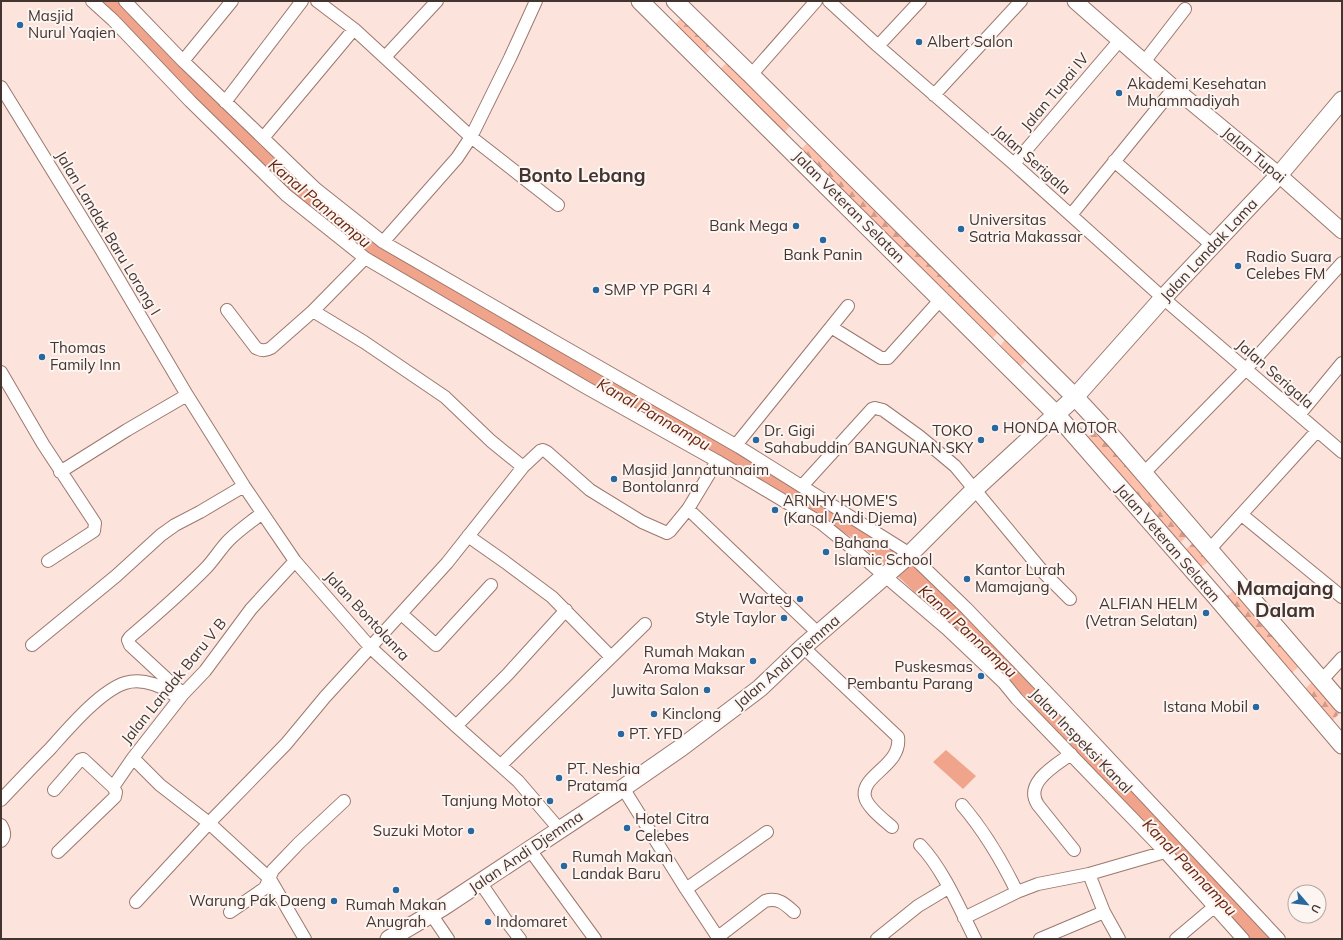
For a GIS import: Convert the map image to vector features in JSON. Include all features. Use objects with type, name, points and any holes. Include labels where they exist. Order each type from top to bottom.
[{"type":"main road","name":"Jalan Veteran Selatan","points":[[640,1],[1056,414],[1216,597],[1342,745]]},
{"type":"main road","name":"Jalan Veteran Selatan","points":[[675,1],[802,125],[1075,397],[1342,704]]},
{"type":"main road","name":"Jalan Landak Lama","points":[[1075,397],[1163,298],[1279,175],[1342,100]]},
{"type":"main road","points":[[784,144],[802,125]]},
{"type":"main road","points":[[1056,414],[1075,397]]},
{"type":"main road","name":"Jalan Andi Djemma","points":[[389,939],[431,914],[623,788],[731,711],[760,688],[818,633],[908,556],[974,490],[1056,414]]},
{"type":"main road","points":[[1216,597],[1236,582]]},
{"type":"street","name":"Jalan Inspeksi Kanal","points":[[92,1],[113,20],[190,101],[286,195],[365,258],[717,461],[821,523],[888,574],[1004,683],[1165,852],[1243,939]]},
{"type":"street","points":[[125,1],[183,61],[316,189],[383,242],[736,445],[802,486],[908,556],[966,608],[1279,939]]},
{"type":"street","points":[[183,61],[232,1]]},
{"type":"street","points":[[225,102],[302,1]]},
{"type":"street","points":[[317,1],[354,29],[472,137],[558,205]]},
{"type":"street","points":[[385,57],[437,1]]},
{"type":"street","points":[[383,242],[457,158],[472,137],[536,1]]},
{"type":"street","points":[[751,75],[816,1]]},
{"type":"street","name":"Jalan Serigala","points":[[829,1],[1163,298],[1342,452]]},
{"type":"street","points":[[878,46],[920,1]]},
{"type":"street","points":[[934,95],[1021,1]]},
{"type":"street","name":"Jalan Tupai","points":[[1075,1],[1174,88],[1279,175],[1342,231]]},
{"type":"street","points":[[1144,62],[1185,9]]},
{"type":"street","points":[[262,138],[354,29]]},
{"type":"street","name":"Jalan Tupai IV","points":[[1014,164],[1120,40]]},
{"type":"street","name":"Jalan Landak Baru Lorong I","points":[[1,87],[99,246],[187,395]]},
{"type":"street","points":[[1071,215],[1174,88]]},
{"type":"street","points":[[1114,161],[1213,246]]},
{"type":"street","points":[[227,310],[256,348],[262,351],[271,348],[313,310],[365,258]]},
{"type":"street","points":[[1143,474],[1246,369],[1342,263]]},
{"type":"street","points":[[831,327],[882,358],[888,358],[941,299]]},
{"type":"street","points":[[736,445],[848,306]]},
{"type":"street","points":[[313,310],[364,342],[445,397],[491,441],[523,467]]},
{"type":"street","points":[[1299,415],[1342,363]]},
{"type":"street","points":[[1,372],[60,472],[94,523],[94,531],[48,561]]},
{"type":"street","points":[[60,472],[187,395]]},
{"type":"street","name":"Jalan Bontolanra","points":[[187,395],[244,486],[295,561],[373,650],[518,780],[560,830]]},
{"type":"street","points":[[802,486],[872,409],[875,408],[883,410],[919,436],[955,466],[1044,573],[1070,599]]},
{"type":"street","points":[[1209,550],[1317,431]]},
{"type":"street","points":[[136,902],[209,823],[286,744],[325,697],[406,618],[470,540],[523,467],[540,451],[543,450],[590,490],[642,522],[664,533],[668,533],[688,509],[717,461]]},
{"type":"street","points":[[32,645],[116,576],[161,535],[176,524],[200,512],[244,486]]},
{"type":"street","points":[[688,509],[818,633]]},
{"type":"street","points":[[181,696],[130,644],[128,640],[162,610],[205,568],[228,541],[262,513]]},
{"type":"street","points":[[1242,515],[1342,597]]},
{"type":"street","points":[[470,540],[549,595],[566,610],[610,656]]},
{"type":"street","points":[[373,650],[447,563],[470,540]]},
{"type":"street","name":"Jalan Landak Baru V B","points":[[295,561],[251,609],[205,671],[181,696],[133,758],[160,785],[209,823],[270,879],[305,939]]},
{"type":"street","points":[[406,618],[436,644],[491,585]]},
{"type":"street","points":[[456,726],[508,674],[566,610]]},
{"type":"street","points":[[501,764],[610,656],[645,624]]},
{"type":"street","points":[[803,647],[898,737],[895,755],[873,777],[865,791],[865,797],[869,804],[892,827]]},
{"type":"street","points":[[1321,681],[1342,658]]},
{"type":"street","points":[[1,800],[90,707],[112,690],[125,683],[134,681],[144,682],[181,696]]},
{"type":"street","points":[[1071,754],[1040,778],[1035,788],[1034,797],[1038,805],[1074,850]]},
{"type":"street","points":[[113,787],[133,758]]},
{"type":"street","points":[[54,790],[80,760],[83,759],[113,787],[116,792],[115,797],[58,852]]},
{"type":"street","points":[[623,788],[718,938],[766,901],[781,901],[794,912]]},
{"type":"street","points":[[230,912],[267,886],[273,870],[299,843],[344,801]]},
{"type":"street","points":[[962,805],[972,816],[997,853],[1018,892]]},
{"type":"street","points":[[1,825],[4,832],[3,839],[1,841]]},
{"type":"street","points":[[686,889],[766,832]]},
{"type":"street","points":[[920,845],[928,854],[948,888],[975,939]]},
{"type":"street","points":[[530,850],[595,939]]},
{"type":"street","points":[[964,918],[1038,884],[1089,874],[1165,852]]},
{"type":"street","points":[[1089,874],[1104,912],[1120,939]]},
{"type":"street","points":[[480,882],[520,939]]},
{"type":"street","points":[[877,939],[918,906],[948,888]]},
{"type":"street","points":[[1176,939],[1214,907]]},
{"type":"street","points":[[1040,939],[1054,936],[1104,912]]},
{"type":"street","points":[[431,914],[448,939]]},
{"type":"green space","points":[[687,13],[717,42],[700,60],[669,30]]},
{"type":"green space","points":[[733,57],[796,120],[779,138],[714,75]]},
{"type":"green space","points":[[813,137],[1004,326],[987,344],[796,155]]},
{"type":"green space","points":[[1010,333],[1032,354],[1015,372],[995,353]]},
{"type":"green space","points":[[1100,424],[1192,531],[1174,549],[1082,443]]},
{"type":"green space","points":[[1199,538],[1215,557],[1194,572],[1179,555]]},
{"type":"green space","points":[[1239,586],[1305,662],[1285,678],[1220,602]]},
{"type":"green space","points":[[1318,677],[1342,711],[1326,727],[1299,694]]},
{"type":"water","name":"Kanal Pannampu","points":[[97,1],[121,1],[270,151],[358,231],[730,449],[912,562],[1037,688],[1272,939],[1246,939],[1071,750],[1007,677],[955,631],[902,580],[851,537],[364,251],[268,173]]},
{"type":"water","points":[[946,750],[976,776],[963,789],[933,762]]},
{"type":"place","name":"Masjid Nurul Yaqien","points":[[20,25]]},
{"type":"place","name":"Albert Salon","points":[[919,42]]},
{"type":"place","name":"Akademi Kesehatan Muhammadiyah","points":[[1119,93]]},
{"type":"place","name":"Bank Mega","points":[[796,226]]},
{"type":"place","name":"Universitas Satria Makassar","points":[[961,229]]},
{"type":"place","name":"Bank Panin","points":[[823,240]]},
{"type":"place","name":"Radio Suara Celebes FM","points":[[1238,266]]},
{"type":"place","name":"SMP YP PGRI 4","points":[[596,290]]},
{"type":"place","name":"Thomas Family Inn","points":[[42,357]]},
{"type":"place","name":"HONDA MOTOR","points":[[995,428]]},
{"type":"place","name":"Dr. Gigi Sahabuddin","points":[[756,440]]},
{"type":"place","name":"TOKO BANGUNAN SKY","points":[[981,440]]},
{"type":"place","name":"Masjid Jannatunnaim Bontolanra","points":[[614,479]]},
{"type":"place","name":"ARNHY HOME'S (Kanal Andi Djema)","points":[[775,510]]},
{"type":"place","name":"Bahana Islamic School","points":[[826,552]]},
{"type":"place","name":"Kantor Lurah Mamajang","points":[[967,579]]},
{"type":"place","name":"Warteg","points":[[800,599]]},
{"type":"place","name":"ALFIAN HELM (Vetran Selatan)","points":[[1206,613]]},
{"type":"place","name":"Style Taylor","points":[[784,618]]},
{"type":"place","name":"Rumah Makan Aroma Maksar","points":[[753,661]]},
{"type":"place","name":"Puskesmas Pembantu Parang","points":[[981,676]]},
{"type":"place","name":"Juwita Salon","points":[[707,690]]},
{"type":"place","name":"Istana Mobil","points":[[1256,707]]},
{"type":"place","name":"Kinclong","points":[[654,714]]},
{"type":"place","name":"PT. YFD","points":[[621,734]]},
{"type":"place","name":"PT. Neshia Pratama","points":[[559,778]]},
{"type":"place","name":"Tanjung Motor","points":[[550,801]]},
{"type":"place","name":"Hotel Citra Celebes","points":[[627,828]]},
{"type":"place","name":"Suzuki Motor","points":[[471,831]]},
{"type":"place","name":"Rumah Makan Landak Baru","points":[[564,866]]},
{"type":"place","name":"Rumah Makan Anugrah","points":[[396,890]]},
{"type":"place","name":"Warung Pak Daeng","points":[[334,901]]},
{"type":"place","name":"Indomaret","points":[[488,922]]},
{"type":"district","name":"Bonto Lebang","points":[[582,175]]},
{"type":"district","name":"Mamajang Dalam","points":[[1285,599]]}]
